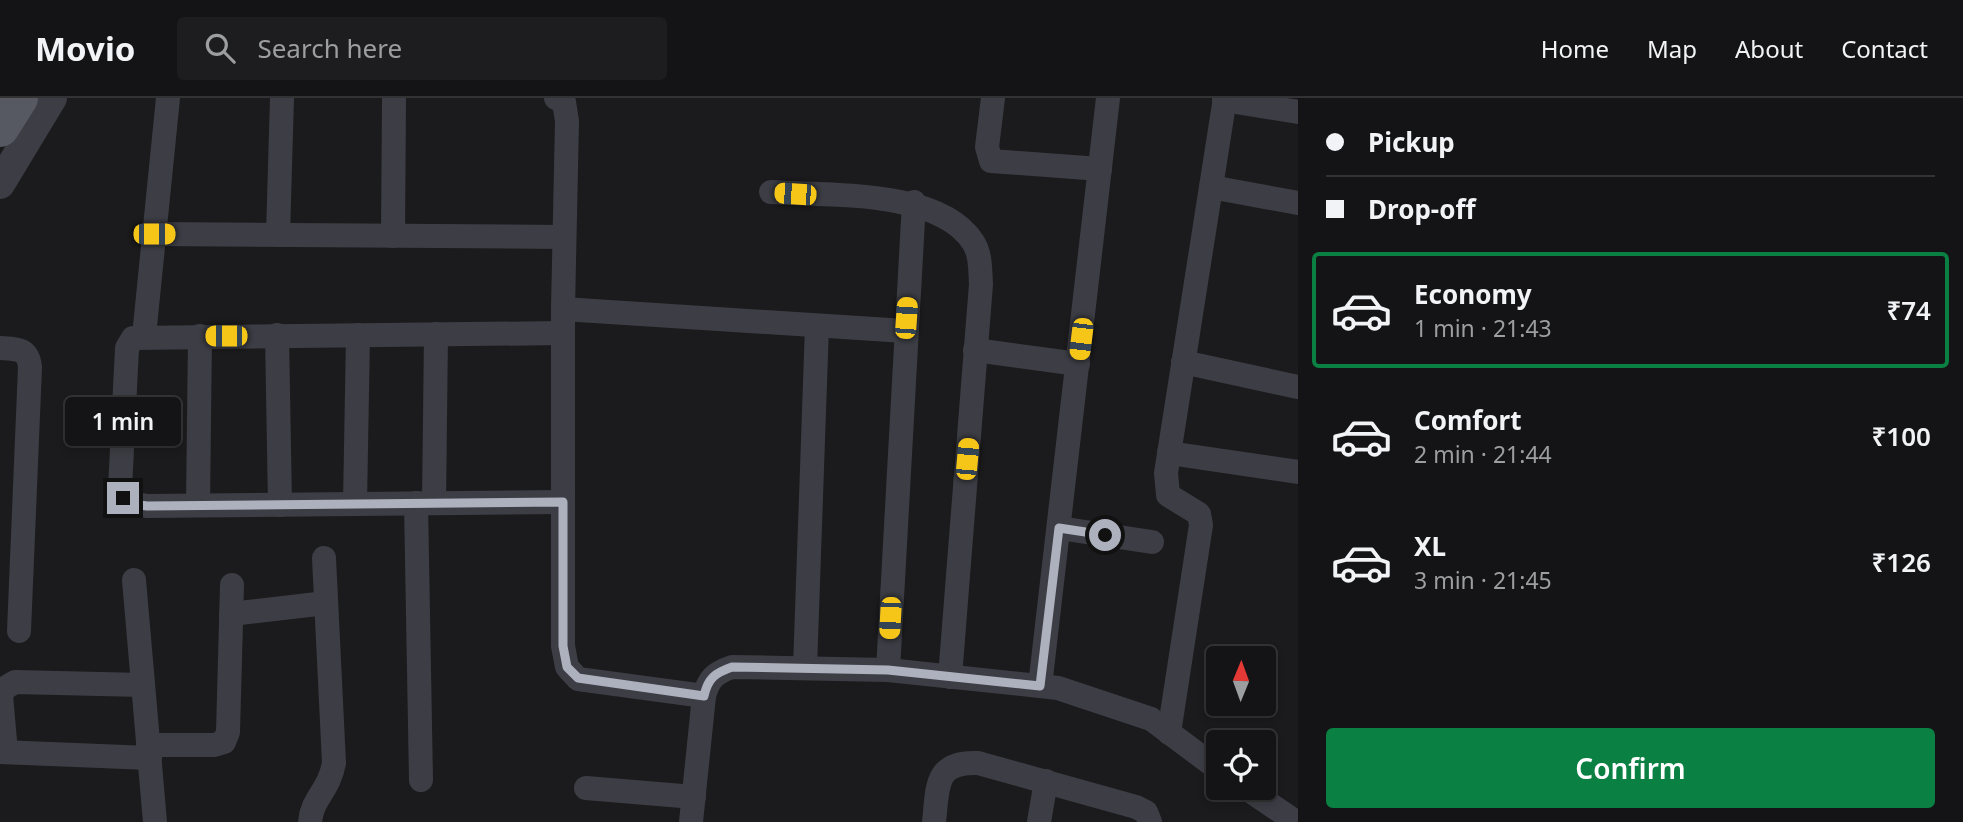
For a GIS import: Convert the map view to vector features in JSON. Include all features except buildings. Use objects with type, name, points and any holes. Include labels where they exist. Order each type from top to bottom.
[{"type":"main road","points":[[0,128],[19,98]]},
{"type":"street","points":[[0,184],[51,98]]},
{"type":"street","points":[[144,336],[168,98]]},
{"type":"street","points":[[278,235],[282,98]]},
{"type":"street","points":[[393,236],[394,98]]},
{"type":"street","points":[[556,98],[564,102],[567,121],[563,321],[563,646],[567,667],[578,678],[704,696]]},
{"type":"street","points":[[993,98],[987,147],[991,161],[1100,169]]},
{"type":"street","points":[[1040,686],[1108,98]]},
{"type":"street","points":[[1169,733],[1201,525],[1199,514],[1168,495],[1165,486],[1224,99],[1298,112]]},
{"type":"street","points":[[1211,187],[1298,203]]},
{"type":"street","points":[[771,192],[914,202],[944,215],[973,242],[978,254],[981,284],[950,677]]},
{"type":"street","points":[[888,670],[914,202]]},
{"type":"street","points":[[154,234],[564,237]]},
{"type":"street","points":[[563,502],[132,504],[123,498],[120,489],[127,348],[133,338],[144,336],[436,334],[563,321],[817,326],[905,331]]},
{"type":"street","points":[[805,668],[817,326]]},
{"type":"street","points":[[355,504],[358,334]]},
{"type":"street","points":[[421,780],[425,503],[436,334]]},
{"type":"street","points":[[277,335],[280,505]]},
{"type":"street","points":[[198,505],[200,336]]},
{"type":"street","points":[[0,348],[21,349],[27,354],[30,368],[19,631]]},
{"type":"street","points":[[975,351],[1078,364]]},
{"type":"street","points":[[1183,362],[1298,387]]},
{"type":"street","points":[[1169,453],[1298,472]]},
{"type":"street","points":[[1059,528],[1152,542]]},
{"type":"street","points":[[310,822],[311,811],[331,781],[334,763],[324,558]]},
{"type":"street","points":[[134,580],[155,822]]},
{"type":"street","points":[[143,685],[15,682],[5,688],[1,695],[3,752],[149,751],[224,742],[228,732],[232,585]]},
{"type":"street","points":[[232,614],[326,603]]},
{"type":"street","points":[[691,822],[704,696],[708,681],[717,673],[732,667],[888,670],[1058,688],[1151,719],[1206,760]]},
{"type":"street","points":[[934,822],[938,783],[946,769],[958,762],[978,762],[1136,807],[1146,812],[1150,822]]},
{"type":"street","points":[[1039,822],[1046,781]]},
{"type":"street","points":[[586,788],[694,797]]},
{"type":"street","points":[[1263,800],[1296,822]]},
{"type":"route","points":[[123,498],[132,504],[147,506],[563,502],[563,646],[567,667],[578,678],[704,696],[708,681],[717,673],[732,667],[888,670],[1040,686],[1059,528],[1105,535]]}]
